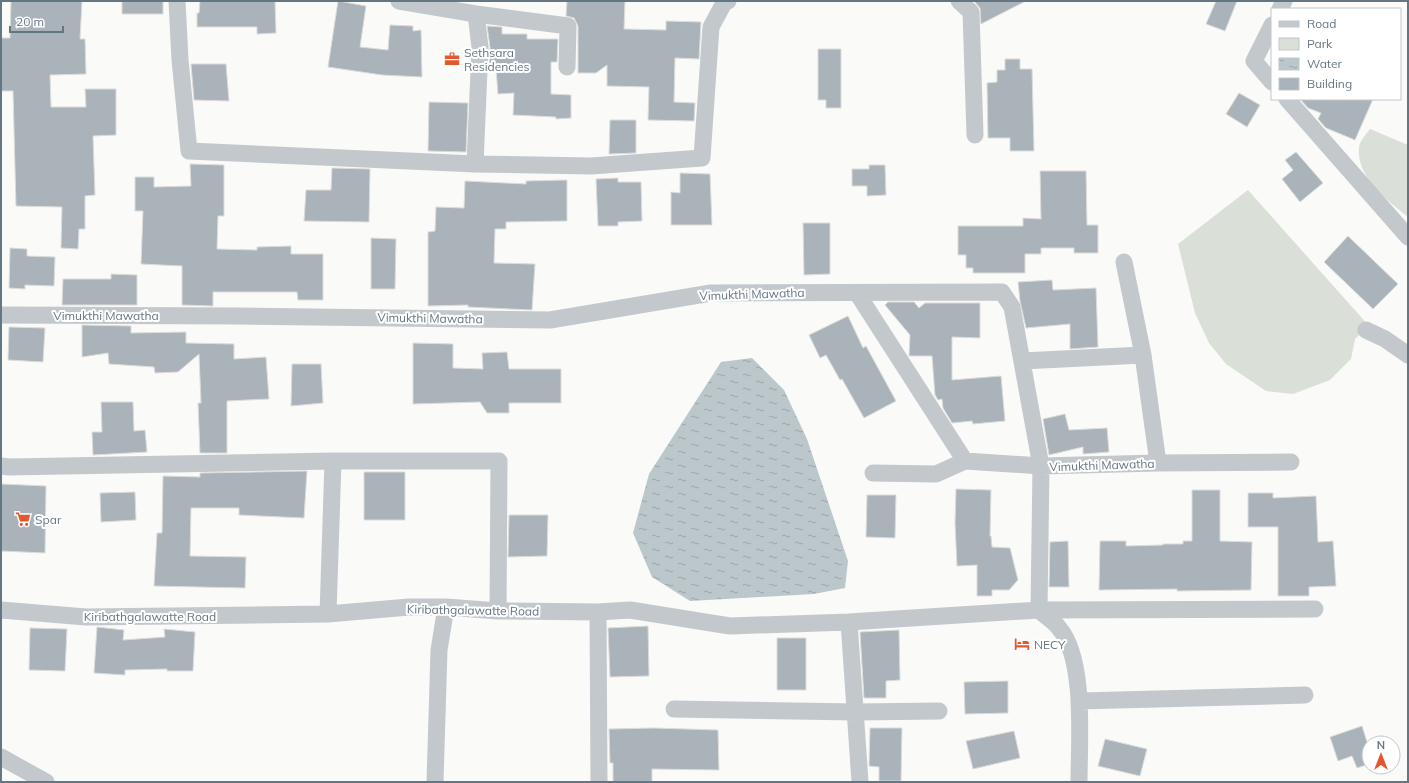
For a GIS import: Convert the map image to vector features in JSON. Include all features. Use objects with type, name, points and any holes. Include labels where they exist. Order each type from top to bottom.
[{"type":"street","points":[[177,1],[180,60],[189,151],[475,164],[591,166],[702,158],[711,27],[724,3],[728,1]]},
{"type":"street","points":[[399,1],[476,14],[568,26],[567,67]]},
{"type":"street","points":[[959,1],[971,12],[976,135]]},
{"type":"street","points":[[475,164],[480,47],[476,14]]},
{"type":"street","points":[[1271,27],[1254,61],[1271,81]]},
{"type":"street","points":[[1288,100],[1408,237]]},
{"type":"street","points":[[1124,262],[1144,355],[1158,463]]},
{"type":"street","name":"Vimukthi Mawatha","points":[[1,315],[550,320],[711,293],[1002,292],[1012,307],[1041,466],[1291,462]]},
{"type":"street","points":[[857,293],[965,461]]},
{"type":"street","points":[[1366,330],[1385,339],[1408,355]]},
{"type":"street","points":[[1022,361],[1144,355]]},
{"type":"street","points":[[1,466],[333,461],[499,461],[498,611]]},
{"type":"street","points":[[328,614],[333,461]]},
{"type":"street","points":[[872,473],[936,474],[965,461],[1041,466],[1039,610],[1060,629],[1072,653],[1080,701],[1079,782]]},
{"type":"street","name":"Kiribathgalawatte Road","points":[[1,610],[86,617],[328,614],[409,607],[446,607],[498,611],[598,612],[630,610],[730,626],[849,622],[1039,610],[1315,609]]},
{"type":"street","points":[[435,782],[439,650],[446,607]]},
{"type":"street","points":[[598,612],[599,782]]},
{"type":"street","points":[[849,622],[860,782]]},
{"type":"street","points":[[1080,701],[1305,695]]},
{"type":"street","points":[[674,709],[856,712],[939,711]]},
{"type":"street","points":[[1,757],[46,782]]},
{"type":"green space","points":[[1370,129],[1408,145],[1408,217],[1383,196],[1368,178],[1363,169],[1359,159],[1359,146]]},
{"type":"green space","points":[[1248,190],[1369,326],[1355,339],[1351,359],[1330,380],[1293,394],[1266,391],[1226,364],[1209,343],[1195,313],[1178,244]]},
{"type":"water","points":[[752,358],[784,390],[807,439],[848,561],[845,588],[814,594],[690,601],[652,577],[633,533],[649,474],[721,362]]},
{"type":"building","points":[[11,1],[82,1],[80,39],[85,39],[86,74],[50,75],[51,107],[86,107],[85,89],[116,89],[116,135],[93,136],[95,195],[85,196],[85,229],[79,229],[78,249],[61,248],[62,207],[16,206],[13,91],[1,91],[1,38],[10,38]]},
{"type":"building","points":[[122,1],[163,1],[163,14],[122,14]]},
{"type":"building","points":[[200,1],[275,1],[276,33],[257,34],[257,27],[197,27],[197,13],[199,13]]},
{"type":"building","points":[[338,1],[366,6],[360,47],[388,50],[390,25],[413,26],[413,31],[421,30],[422,77],[382,75],[328,67]]},
{"type":"building","points":[[567,1],[625,1],[624,29],[666,30],[666,21],[701,22],[699,59],[675,58],[674,102],[695,103],[694,121],[648,120],[649,87],[607,86],[607,65],[596,73],[578,73],[578,26],[574,18],[566,16]]},
{"type":"building","points":[[974,1],[1026,1],[981,24],[980,8]]},
{"type":"building","points":[[1216,1],[1237,1],[1225,31],[1206,24]]},
{"type":"building","points":[[487,26],[502,27],[502,34],[527,34],[527,39],[558,39],[557,62],[551,62],[551,94],[571,95],[571,118],[556,119],[556,117],[513,115],[514,93],[498,94],[496,69],[489,69],[490,47]]},
{"type":"building","points":[[818,49],[841,49],[841,108],[826,108],[826,100],[818,100]]},
{"type":"building","points":[[1005,59],[1020,59],[1020,69],[1032,69],[1034,151],[1010,151],[1010,138],[988,138],[987,83],[997,82],[997,70],[1005,70]]},
{"type":"building","points":[[191,64],[226,64],[229,101],[194,100]]},
{"type":"building","points":[[1239,93],[1260,105],[1247,127],[1226,114]]},
{"type":"building","points":[[1301,100],[1373,100],[1355,140],[1326,128],[1318,119],[1321,113],[1308,108]]},
{"type":"building","points":[[429,102],[468,103],[466,152],[428,151]]},
{"type":"building","points":[[610,120],[636,120],[636,153],[609,154]]},
{"type":"building","points":[[1296,152],[1323,183],[1300,202],[1282,179],[1293,170],[1285,160]]},
{"type":"building","points":[[190,164],[224,165],[224,216],[218,216],[217,249],[257,250],[257,247],[291,246],[291,254],[323,254],[323,300],[298,300],[297,292],[213,292],[213,306],[182,305],[182,266],[141,264],[143,211],[135,211],[135,177],[154,177],[154,187],[191,186]]},
{"type":"building","points":[[869,165],[885,165],[886,195],[867,196],[867,186],[852,186],[852,169],[869,169]]},
{"type":"building","points":[[332,168],[370,169],[369,222],[304,221],[306,190],[331,190]]},
{"type":"building","points":[[1040,171],[1086,171],[1087,225],[1098,225],[1098,253],[1074,253],[1074,248],[1041,248],[1041,254],[1025,254],[1025,273],[973,273],[973,268],[966,268],[966,255],[958,255],[958,226],[1023,226],[1023,218],[1041,219]]},
{"type":"building","points":[[680,173],[710,174],[712,225],[671,225],[671,192],[680,193]]},
{"type":"building","points":[[618,178],[618,182],[641,182],[642,221],[618,222],[618,226],[598,226],[596,179]]},
{"type":"building","points":[[567,180],[567,221],[506,222],[506,229],[495,229],[494,263],[535,264],[532,310],[468,307],[468,305],[428,306],[428,232],[435,231],[436,207],[464,208],[465,181],[526,184],[526,181]]},
{"type":"building","points":[[803,223],[830,223],[830,274],[804,275]]},
{"type":"building","points":[[1348,236],[1398,284],[1373,309],[1324,262]]},
{"type":"building","points":[[371,238],[396,239],[395,289],[371,289]]},
{"type":"building","points":[[10,248],[27,249],[27,256],[55,257],[54,286],[25,285],[25,289],[9,288]]},
{"type":"building","points":[[111,274],[137,275],[137,305],[62,305],[63,279],[111,279]]},
{"type":"building","points":[[1052,280],[1053,290],[1096,288],[1098,347],[1070,349],[1070,324],[1026,328],[1020,301],[1018,282]]},
{"type":"building","points":[[888,302],[914,302],[919,308],[925,303],[980,303],[980,338],[952,337],[952,380],[1001,376],[1005,421],[973,424],[972,421],[952,423],[943,408],[942,399],[938,400],[935,395],[932,356],[909,356],[910,335],[885,305]]},
{"type":"building","points":[[848,316],[863,348],[866,346],[896,401],[864,418],[842,379],[840,380],[826,355],[820,358],[809,335]]},
{"type":"building","points":[[82,325],[131,326],[131,333],[186,332],[186,343],[234,344],[234,359],[266,357],[269,399],[227,401],[227,453],[200,453],[198,403],[201,403],[199,354],[178,372],[155,373],[154,367],[109,364],[108,353],[82,357]]},
{"type":"building","points":[[9,327],[45,328],[43,362],[8,360]]},
{"type":"building","points":[[413,343],[453,344],[453,368],[483,369],[482,353],[507,352],[509,369],[561,369],[561,403],[509,403],[509,413],[487,413],[480,402],[413,404]]},
{"type":"building","points":[[292,364],[321,364],[323,403],[291,406]]},
{"type":"building","points":[[101,402],[133,402],[134,431],[145,430],[147,452],[93,455],[92,432],[102,432]]},
{"type":"building","points":[[1065,414],[1069,430],[1107,428],[1109,452],[1083,454],[1083,447],[1049,455],[1043,419]]},
{"type":"building","points":[[307,471],[304,518],[239,515],[239,508],[191,508],[190,556],[246,557],[245,588],[154,586],[157,533],[162,533],[163,476],[200,477],[200,473]]},
{"type":"building","points":[[364,472],[405,472],[405,520],[364,520]]},
{"type":"building","name":"Spar","points":[[1,484],[46,486],[45,553],[1,551]]},
{"type":"building","points":[[956,489],[991,490],[990,536],[992,547],[1010,548],[1018,580],[1009,590],[992,590],[992,596],[977,596],[977,565],[957,566],[955,523]]},
{"type":"building","points":[[1192,490],[1220,490],[1220,541],[1252,542],[1251,590],[1099,590],[1100,541],[1126,541],[1126,546],[1183,544],[1183,541],[1192,541]]},
{"type":"building","points":[[135,492],[136,520],[101,522],[100,493]]},
{"type":"building","points":[[1248,493],[1273,493],[1273,498],[1316,496],[1318,542],[1333,541],[1336,586],[1309,587],[1309,596],[1278,596],[1278,527],[1248,527]]},
{"type":"building","points":[[867,495],[896,495],[895,538],[866,537]]},
{"type":"building","points":[[509,515],[548,515],[547,556],[508,557]]},
{"type":"building","points":[[1068,541],[1069,587],[1049,587],[1050,542]]},
{"type":"building","points":[[648,626],[649,676],[610,677],[608,628]]},
{"type":"building","points":[[97,627],[124,630],[123,640],[165,637],[164,629],[195,632],[193,671],[167,671],[167,669],[125,670],[125,675],[94,673]]},
{"type":"building","points":[[30,628],[67,629],[65,671],[29,670]]},
{"type":"building","points":[[899,630],[900,680],[886,681],[886,698],[864,698],[860,632]]},
{"type":"building","points":[[777,638],[806,638],[806,690],[777,690]]},
{"type":"building","points":[[1008,681],[1008,713],[965,714],[964,682]]},
{"type":"building","points":[[1362,726],[1365,735],[1361,735],[1361,767],[1357,768],[1352,756],[1338,761],[1330,737]]},
{"type":"building","points":[[654,728],[718,730],[719,770],[652,769],[652,782],[613,782],[613,763],[610,763],[609,729]]},
{"type":"building","points":[[870,728],[902,728],[901,781],[879,781],[879,767],[869,766]]},
{"type":"building","points":[[1014,731],[1020,758],[973,769],[966,741]]},
{"type":"building","points":[[1105,739],[1147,749],[1140,776],[1098,766]]},
{"type":"place","name":"Sethsara Residencies","points":[[452,59]]},
{"type":"place","name":"Spar","points":[[23,519]]},
{"type":"place","name":"NECY","points":[[1022,644]]}]
